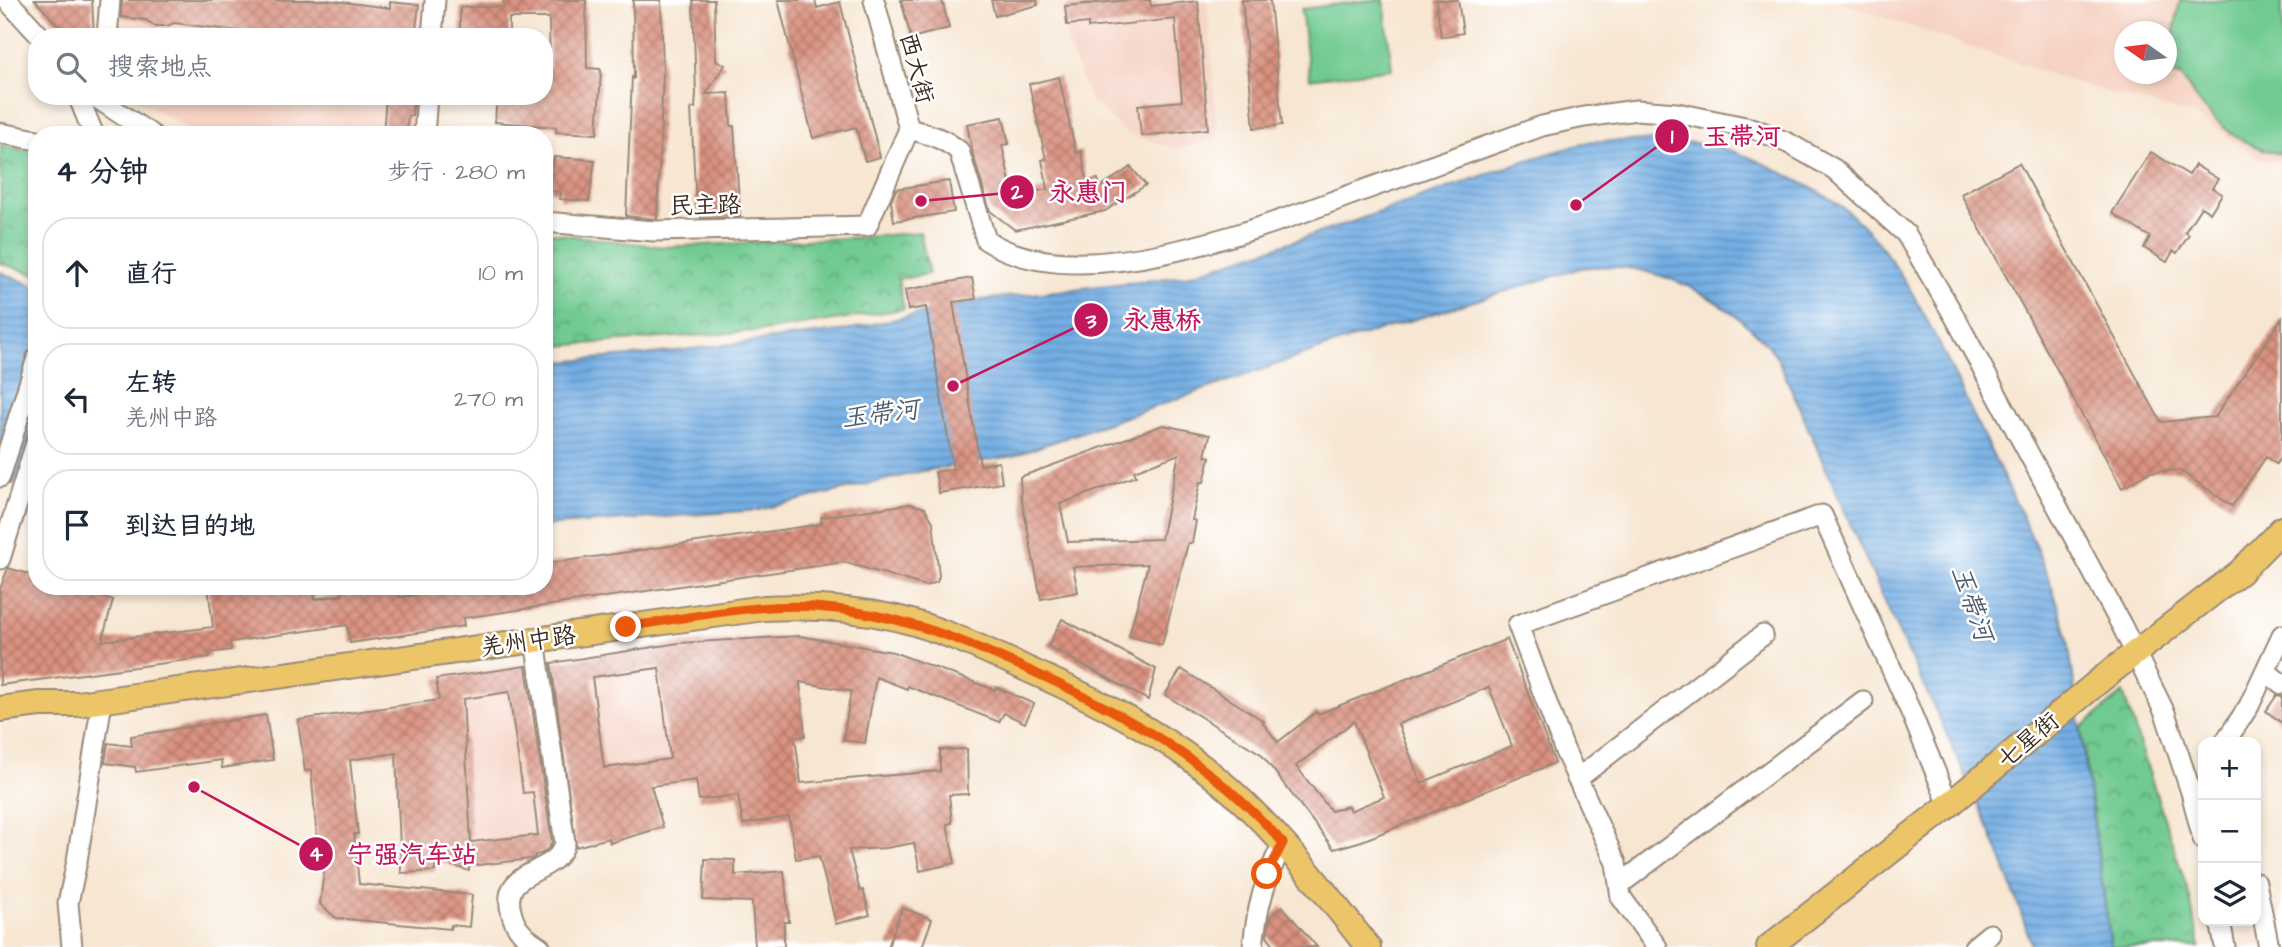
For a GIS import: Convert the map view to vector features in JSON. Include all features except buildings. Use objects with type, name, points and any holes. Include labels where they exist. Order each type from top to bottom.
[{"type":"main road","name":"七星街","points":[[1769,947],[1953,802],[2135,652],[2240,572],[2282,529]]},
{"type":"main road","name":"羌州中路","points":[[0,709],[102,701],[764,608],[826,608],[860,612],[910,622],[950,635],[1049,678],[1156,734],[1209,772],[1243,801],[1283,843],[1368,947]]},
{"type":"main road","name":"羌州中路","points":[[0,723],[40,718],[77,704]]},
{"type":"street","points":[[7,0],[33,28]]},
{"type":"street","points":[[108,28],[110,0]]},
{"type":"street","points":[[433,28],[435,0]]},
{"type":"street","name":"西大街","points":[[867,226],[909,129],[874,0]]},
{"type":"street","points":[[77,105],[79,126]]},
{"type":"street","points":[[80,105],[90,126]]},
{"type":"street","points":[[109,105],[139,126]]},
{"type":"street","points":[[425,126],[426,105]]},
{"type":"street","points":[[909,129],[934,135],[949,142],[959,151],[986,240],[1013,254],[1062,262],[1138,258],[1220,241],[1542,127],[1584,117],[1637,110],[1677,113],[1733,123],[1788,143],[1834,169],[1906,234],[1916,248],[2135,652],[2165,713],[2198,818]]},
{"type":"street","points":[[0,133],[28,138]]},
{"type":"street","name":"民主路","points":[[553,223],[654,231],[867,226]]},
{"type":"street","points":[[0,477],[28,387]]},
{"type":"street","points":[[0,559],[28,469]]},
{"type":"street","points":[[1657,947],[1621,897],[1616,863],[1564,749],[1518,625],[1822,515],[1953,802]]},
{"type":"street","points":[[1577,779],[1763,635]]},
{"type":"street","points":[[2230,737],[2249,706],[2274,678],[2282,635]]},
{"type":"street","points":[[535,640],[565,843],[557,857],[515,883],[509,892],[508,904],[516,925],[527,939],[540,947]]},
{"type":"street","points":[[72,947],[68,903],[102,701]]},
{"type":"street","points":[[1619,885],[1863,701]]},
{"type":"street","points":[[2192,792],[2198,783]]},
{"type":"street","points":[[1252,947],[1256,911],[1262,890],[1283,843]]},
{"type":"street","points":[[2261,908],[2269,947]]},
{"type":"street","points":[[2221,926],[2225,947]]},
{"type":"street","points":[[1974,947],[1990,934]]},
{"type":"shaded area","points":[[117,0],[425,0],[423,28],[115,28]]},
{"type":"shaded area","points":[[1105,0],[1207,0],[1218,140],[1174,149],[1126,133],[1090,100],[1068,46],[1059,4]]},
{"type":"shaded area","points":[[1833,0],[2282,0],[2282,161],[2264,161],[2195,116],[2088,87]]},
{"type":"shaded area","points":[[147,105],[415,105],[413,126],[184,126]]},
{"type":"shaded area","points":[[675,643],[694,783],[626,792],[571,813],[551,660]]},
{"type":"shaded area","points":[[531,662],[560,836],[553,855],[536,863],[464,870],[446,865],[434,674]]},
{"type":"green space","points":[[1384,0],[1392,69],[1310,79],[1301,9]]},
{"type":"green space","points":[[2180,0],[2282,0],[2282,154],[2250,144],[2223,127],[2200,104],[2181,76],[2177,75],[2176,21]]},
{"type":"green space","points":[[1,145],[28,151],[28,272],[0,263]]},
{"type":"green space","points":[[920,232],[929,274],[898,279],[904,309],[770,330],[553,346],[553,233],[663,247]]},
{"type":"green space","points":[[2123,693],[2189,894],[2200,947],[2111,947],[2081,728]]},
{"type":"water","points":[[1592,141],[1687,142],[1727,149],[1762,163],[1832,200],[1867,230],[1887,254],[1922,310],[1937,340],[2016,504],[2051,584],[2068,640],[2111,947],[2032,947],[1988,827],[1776,355],[1736,316],[1713,300],[1663,276],[1608,267],[1581,268],[1338,343],[1013,456],[923,471],[758,510],[553,525],[553,362],[644,355],[847,330],[981,300],[1186,276],[1343,225],[1524,161]]},
{"type":"water","points":[[0,272],[28,283],[28,487],[0,480]]},
{"type":"place","name":"永惠门","points":[[921,201]]},
{"type":"place","name":"玉带河","points":[[1576,205]]},
{"type":"place","name":"永惠桥","points":[[953,386]]},
{"type":"place","name":"宁强汽车站","points":[[194,787]]},
{"type":"route","points":[[626,627],[764,608],[814,607],[894,618],[950,635],[1098,702],[1156,734],[1192,758],[1243,801],[1283,843],[1267,874]]}]
